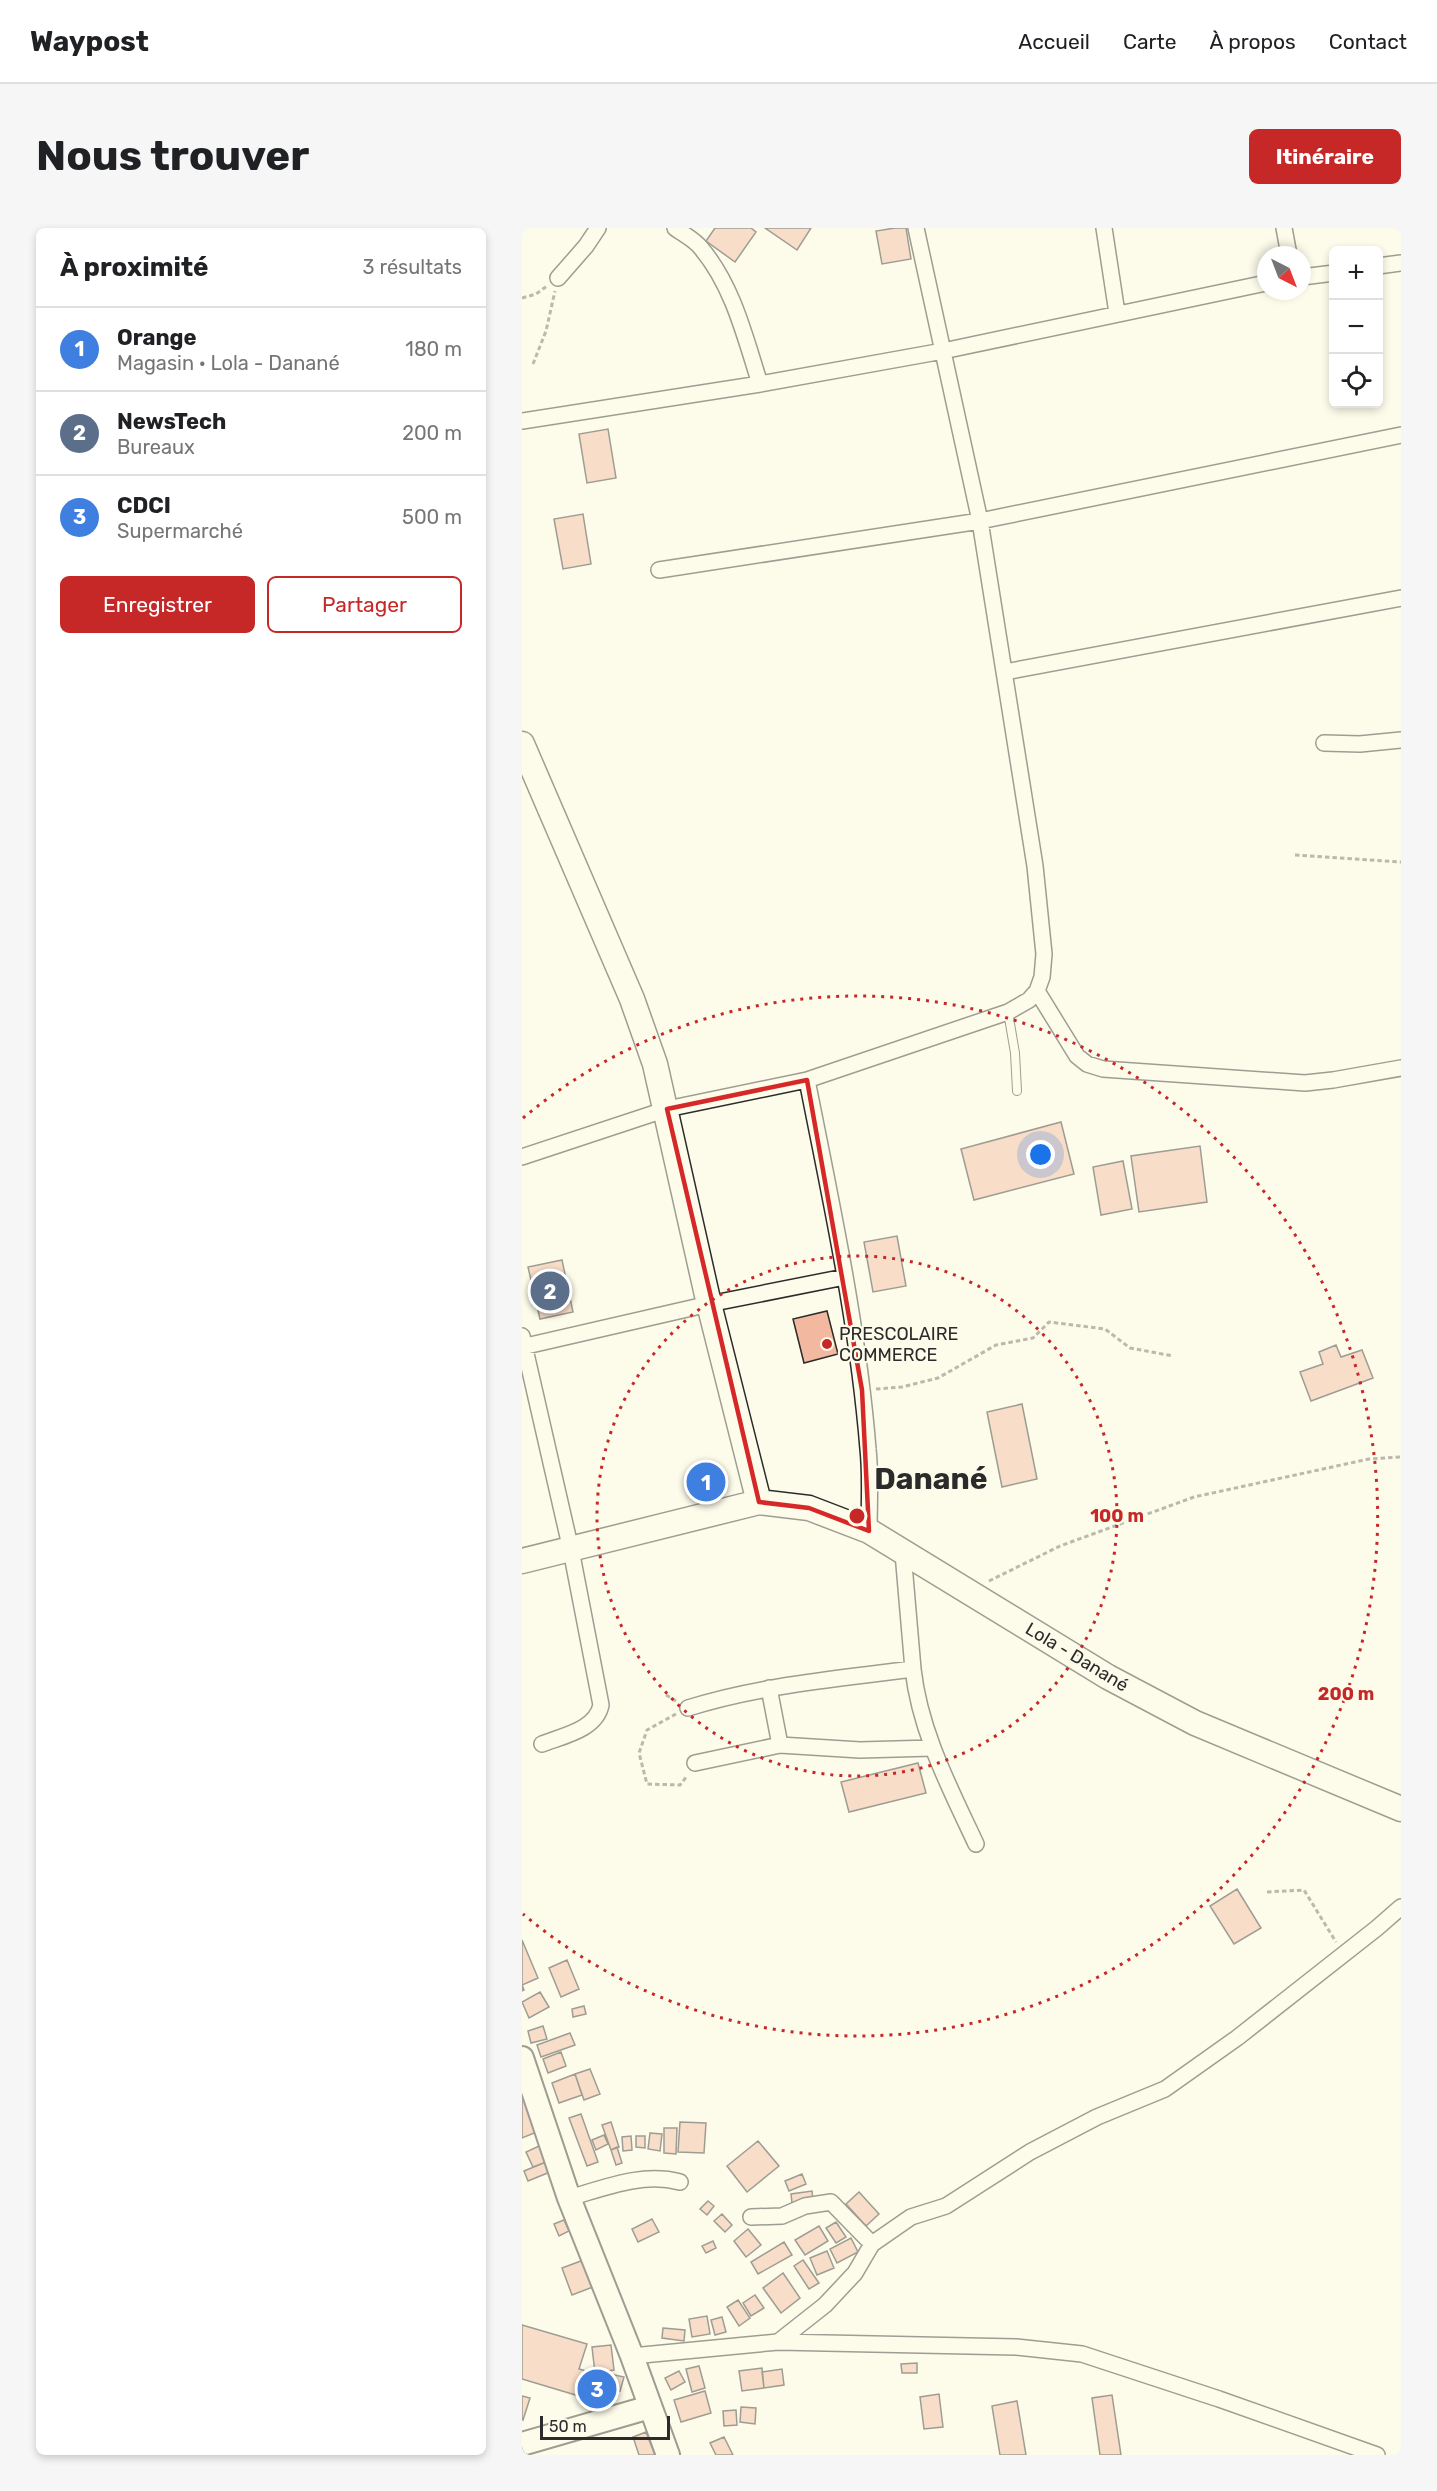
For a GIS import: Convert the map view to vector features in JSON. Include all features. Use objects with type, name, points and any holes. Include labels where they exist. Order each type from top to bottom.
[{"type":"main road","points":[[522,744],[632,999],[656,1064],[709,1304],[759,1502],[571,1551],[522,1561]]},
{"type":"main road","name":"Lola - Danané","points":[[759,1502],[809,1508],[869,1531],[1108,1677],[1195,1723],[1401,1809]]},
{"type":"street","points":[[558,278],[586,246],[598,228]]},
{"type":"street","points":[[675,228],[700,246],[716,270],[737,313],[760,384]]},
{"type":"street","points":[[522,1157],[667,1110],[807,1080],[1008,1012],[1029,1000],[1042,977],[1041,922],[1035,866],[980,521],[916,228]]},
{"type":"street","points":[[1104,228],[1117,313]]},
{"type":"street","points":[[1284,228],[1287,246]]},
{"type":"street","points":[[1383,265],[1401,263]]},
{"type":"street","points":[[1311,276],[1329,274]]},
{"type":"street","points":[[522,421],[760,384],[943,351],[1257,285]]},
{"type":"street","points":[[659,570],[980,521],[1401,435]]},
{"type":"street","points":[[1005,672],[1401,598]]},
{"type":"street","points":[[1324,743],[1360,744],[1401,740]]},
{"type":"street","points":[[1036,991],[1077,1056],[1088,1064],[1103,1069],[1305,1083],[1401,1068]]},
{"type":"street","points":[[807,1080],[845,1277],[862,1390],[869,1451],[869,1531]]},
{"type":"street","points":[[542,1744],[580,1730],[595,1718],[601,1705],[571,1551],[523,1343],[845,1277]]},
{"type":"street","points":[[903,1553],[915,1690],[932,1748],[976,1844]]},
{"type":"street","points":[[688,1708],[769,1688],[913,1669]]},
{"type":"street","points":[[769,1688],[780,1745]]},
{"type":"street","points":[[695,1763],[780,1745],[860,1750],[932,1748]]},
{"type":"street","points":[[778,2342],[825,2305],[855,2273],[872,2244],[911,2217],[946,2206],[1040,2147],[1097,2117],[1165,2089],[1237,2038],[1401,1907]]},
{"type":"street","points":[[522,2058],[569,2198],[632,2356],[668,2455]]},
{"type":"street","points":[[569,2198],[624,2182],[654,2180],[680,2182]]},
{"type":"street","points":[[751,2217],[782,2216],[805,2206],[831,2202],[872,2244]]},
{"type":"street","points":[[632,2356],[778,2342],[970,2345],[1082,2354],[1219,2399],[1377,2455]]},
{"type":"street","points":[[522,2444],[650,2407]]},
{"type":"lane","points":[[1008,1012],[1015,1053],[1017,1091]]},
{"type":"path","points":[[522,298],[536,294],[558,278]]},
{"type":"path","points":[[533,364],[546,331],[558,278]]},
{"type":"path","points":[[1295,855],[1401,862]]},
{"type":"path","points":[[862,1390],[902,1387],[938,1378],[996,1345],[1033,1338],[1049,1322],[1104,1329],[1130,1348],[1173,1356]]},
{"type":"path","points":[[968,1591],[1060,1546],[1194,1497],[1369,1458],[1401,1456]]},
{"type":"path","points":[[688,1708],[647,1730],[639,1753],[646,1784],[680,1785],[695,1763]]},
{"type":"path","points":[[1266,1892],[1304,1890],[1343,1954]]},
{"type":"highlighted area","points":[[807,1080],[862,1390],[869,1531],[809,1508],[759,1502],[667,1109]]},
{"type":"building","points":[[715,228],[751,228],[756,232],[735,262],[706,241]]},
{"type":"building","points":[[765,228],[811,228],[797,250]]},
{"type":"building","points":[[906,228],[911,259],[882,264],[876,231]]},
{"type":"building","points":[[608,429],[616,478],[587,483],[579,434]]},
{"type":"building","points":[[583,514],[591,564],[563,569],[554,519]]},
{"type":"building","points":[[1061,1122],[1074,1174],[974,1200],[961,1149]]},
{"type":"building","points":[[1200,1146],[1207,1202],[1139,1212],[1131,1156]]},
{"type":"building","points":[[1123,1161],[1132,1209],[1101,1215],[1093,1167]]},
{"type":"building","points":[[897,1236],[906,1286],[873,1292],[864,1242]]},
{"type":"building","points":[[562,1260],[573,1312],[540,1319],[528,1267]]},
{"type":"building","points":[[827,1311],[838,1354],[804,1363],[793,1319]]},
{"type":"building","points":[[1336,1345],[1341,1357],[1362,1350],[1373,1378],[1311,1401],[1300,1372],[1323,1364],[1319,1352]]},
{"type":"building","points":[[1022,1404],[1037,1479],[1002,1487],[987,1412]]},
{"type":"building","points":[[918,1763],[926,1793],[849,1812],[841,1782]]},
{"type":"building","points":[[1237,1889],[1261,1928],[1234,1944],[1210,1906]]},
{"type":"building","points":[[522,1940],[538,1978],[522,1985]]},
{"type":"building","points":[[567,1960],[579,1989],[561,1997],[549,1968]]},
{"type":"building","points":[[540,1992],[549,2007],[529,2018],[522,2002]]},
{"type":"building","points":[[584,2006],[586,2014],[573,2017],[572,2009]]},
{"type":"building","points":[[543,2026],[547,2039],[531,2043],[528,2031]]},
{"type":"building","points":[[570,2033],[575,2045],[541,2057],[537,2045]]},
{"type":"building","points":[[561,2052],[566,2066],[548,2073],[543,2059]]},
{"type":"building","points":[[590,2069],[600,2094],[584,2100],[575,2074]]},
{"type":"building","points":[[575,2074],[582,2095],[559,2103],[552,2083]]},
{"type":"building","points":[[525,2099],[539,2131],[522,2138],[522,2101]]},
{"type":"building","points":[[581,2114],[598,2162],[587,2166],[569,2118]]},
{"type":"building","points":[[611,2122],[619,2147],[611,2150],[602,2125]]},
{"type":"building","points":[[680,2122],[706,2123],[704,2153],[678,2152]]},
{"type":"building","points":[[664,2128],[677,2128],[676,2154],[664,2153]]},
{"type":"building","points":[[650,2133],[662,2134],[660,2151],[648,2149]]},
{"type":"building","points":[[604,2135],[608,2144],[596,2150],[592,2140]]},
{"type":"building","points":[[631,2136],[632,2150],[623,2151],[622,2137]]},
{"type":"building","points":[[636,2136],[645,2136],[645,2148],[636,2147]]},
{"type":"building","points":[[758,2141],[779,2166],[747,2192],[727,2166]]},
{"type":"building","points":[[539,2146],[546,2162],[533,2167],[526,2152]]},
{"type":"building","points":[[617,2147],[622,2163],[616,2165],[611,2150]]},
{"type":"building","points":[[546,2162],[550,2172],[528,2181],[524,2171]]},
{"type":"building","points":[[802,2174],[806,2184],[789,2191],[785,2181]]},
{"type":"building","points":[[812,2191],[813,2200],[792,2203],[791,2194]]},
{"type":"building","points":[[859,2192],[879,2214],[866,2226],[846,2204]]},
{"type":"building","points":[[708,2201],[714,2206],[707,2215],[700,2209]]},
{"type":"building","points":[[722,2214],[732,2225],[725,2232],[714,2221]]},
{"type":"building","points":[[652,2219],[659,2232],[638,2242],[632,2229]]},
{"type":"building","points":[[564,2220],[569,2231],[559,2236],[554,2224]]},
{"type":"building","points":[[836,2222],[846,2237],[836,2243],[826,2228]]},
{"type":"building","points":[[819,2226],[828,2241],[805,2255],[795,2240]]},
{"type":"building","points":[[748,2229],[761,2245],[746,2257],[734,2241]]},
{"type":"building","points":[[851,2238],[858,2252],[837,2263],[830,2249]]},
{"type":"building","points":[[713,2241],[716,2248],[706,2253],[702,2246]]},
{"type":"building","points":[[784,2242],[792,2255],[758,2274],[751,2262]]},
{"type":"building","points":[[827,2251],[834,2268],[817,2275],[810,2258]]},
{"type":"building","points":[[589,2258],[598,2285],[572,2295],[562,2268]]},
{"type":"building","points":[[803,2260],[819,2283],[809,2289],[794,2266]]},
{"type":"building","points":[[783,2273],[800,2298],[781,2313],[763,2288]]},
{"type":"building","points":[[755,2295],[764,2308],[751,2316],[743,2303]]},
{"type":"building","points":[[738,2300],[750,2318],[739,2326],[727,2307]]},
{"type":"building","points":[[707,2316],[710,2334],[692,2337],[689,2319]]},
{"type":"building","points":[[722,2317],[726,2332],[715,2335],[711,2320]]},
{"type":"building","points":[[522,2325],[587,2344],[579,2369],[607,2377],[599,2402],[522,2379]]},
{"type":"building","points":[[663,2328],[685,2330],[684,2341],[662,2338]]},
{"type":"building","points":[[611,2345],[614,2370],[595,2373],[592,2347]]},
{"type":"building","points":[[917,2363],[917,2373],[902,2373],[901,2364]]},
{"type":"building","points":[[699,2366],[705,2388],[692,2392],[686,2369]]},
{"type":"building","points":[[762,2368],[764,2388],[742,2391],[739,2371]]},
{"type":"building","points":[[782,2369],[784,2385],[764,2388],[762,2372]]},
{"type":"building","points":[[679,2371],[685,2382],[671,2390],[665,2378]]},
{"type":"building","points":[[610,2374],[624,2377],[620,2391],[606,2387]]},
{"type":"building","points":[[605,2390],[616,2392],[611,2414],[600,2411]]},
{"type":"building","points":[[705,2391],[711,2413],[681,2422],[674,2400]]},
{"type":"building","points":[[939,2394],[943,2427],[924,2429],[920,2397]]},
{"type":"building","points":[[1112,2395],[1121,2455],[1100,2455],[1092,2398]]},
{"type":"building","points":[[522,2396],[530,2398],[523,2420],[522,2419]]},
{"type":"building","points":[[1017,2401],[1026,2455],[1000,2455],[992,2406]]},
{"type":"building","points":[[741,2407],[756,2408],[755,2424],[740,2422]]},
{"type":"building","points":[[736,2410],[737,2425],[724,2426],[723,2411]]},
{"type":"building","points":[[646,2432],[655,2455],[639,2455],[633,2437]]},
{"type":"building","points":[[724,2437],[733,2455],[716,2455],[710,2443]]},
{"type":"place","name":"NewsTech","points":[[550,1291]]},
{"type":"place","name":"PRESCOLAIRE COMMERCE","points":[[827,1344]]},
{"type":"place","name":"Orange","points":[[706,1482]]},
{"type":"place","name":"CDCI","points":[[597,2389]]},
{"type":"district","name":"Danané","points":[[931,1479]]}]
